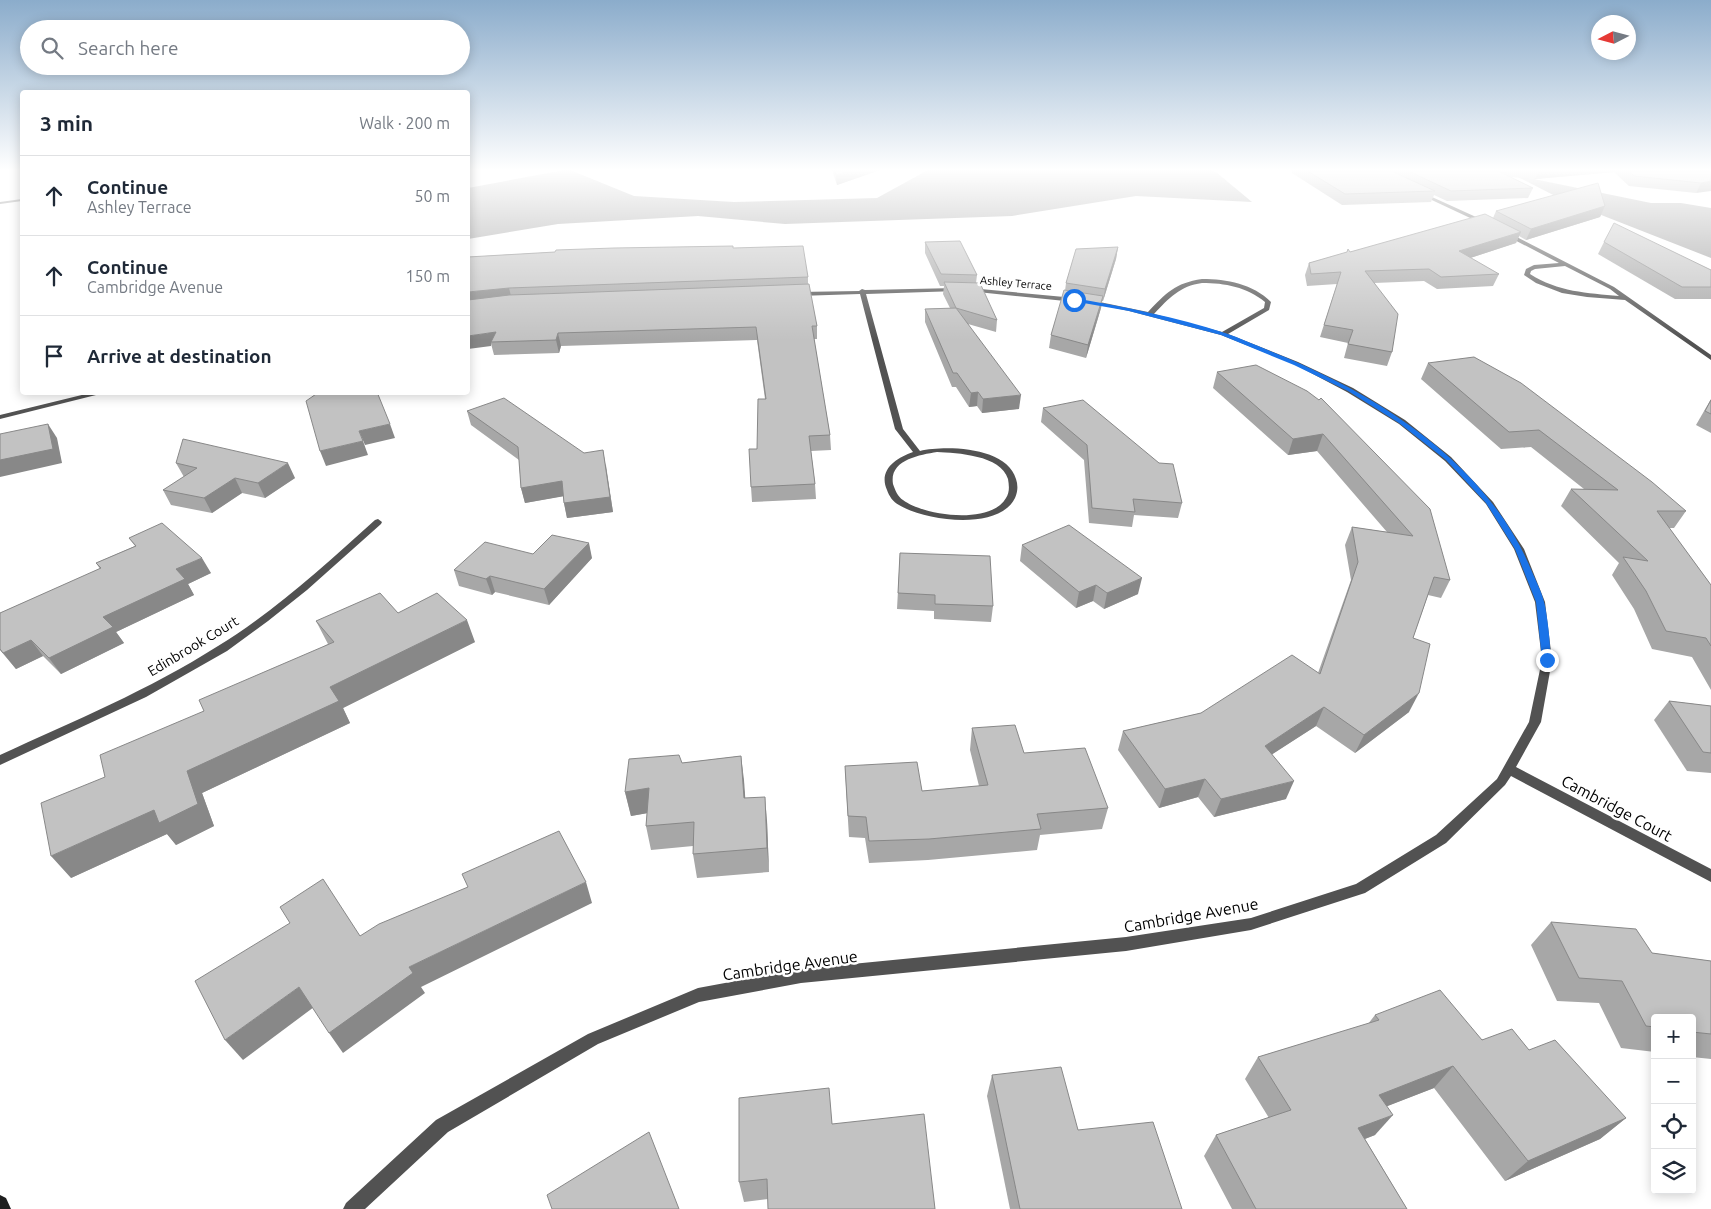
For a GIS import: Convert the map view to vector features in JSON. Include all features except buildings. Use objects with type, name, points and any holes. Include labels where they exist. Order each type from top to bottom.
[{"type":"street","points":[[1498,229],[1612,288],[1711,358]]},
{"type":"street","points":[[1567,264],[1534,267],[1528,270],[1527,275],[1548,287],[1626,298]]},
{"type":"street","points":[[1149,315],[1172,291],[1182,285],[1197,282],[1214,281],[1248,287],[1261,294],[1268,302],[1266,309],[1223,334]]},
{"type":"street","name":"Ashley Terrace","points":[[794,294],[964,290],[1019,293],[1074,300],[1149,315],[1223,334]]},
{"type":"street","points":[[862,291],[899,429],[918,453]]},
{"type":"street","name":"Cambridge Avenue","points":[[352,1209],[442,1126],[593,1039],[698,995],[801,976],[1126,944],[1251,924],[1360,889],[1441,839],[1501,782],[1535,722],[1547,660],[1540,602],[1519,549],[1489,502],[1448,459],[1402,422],[1350,390],[1305,368],[1223,334]]},
{"type":"street","points":[[0,417],[92,395]]},
{"type":"street","points":[[937,450],[957,450],[976,453],[993,460],[1006,469],[1013,480],[1014,491],[1007,502],[994,510],[976,516],[955,518],[933,516],[914,510],[899,501],[890,490],[888,478],[893,468],[903,459],[918,453],[937,450]]},
{"type":"street","name":"Edinbrook Court","points":[[0,760],[160,684],[222,648],[278,609],[326,570],[378,522]]},
{"type":"street","name":"Cambridge Court","points":[[1509,769],[1711,876]]},
{"type":"street","points":[[0,1204],[2,1209]]},
{"type":"shaded area","points":[[470,226],[543,226],[470,239]]},
{"type":"shaded area","points":[[1630,226],[1711,226],[1711,258]]},
{"type":"route","points":[[1074,300],[1129,309],[1223,334],[1296,363],[1350,390],[1402,422],[1448,459],[1489,502],[1519,549],[1540,602],[1547,660]]}]
